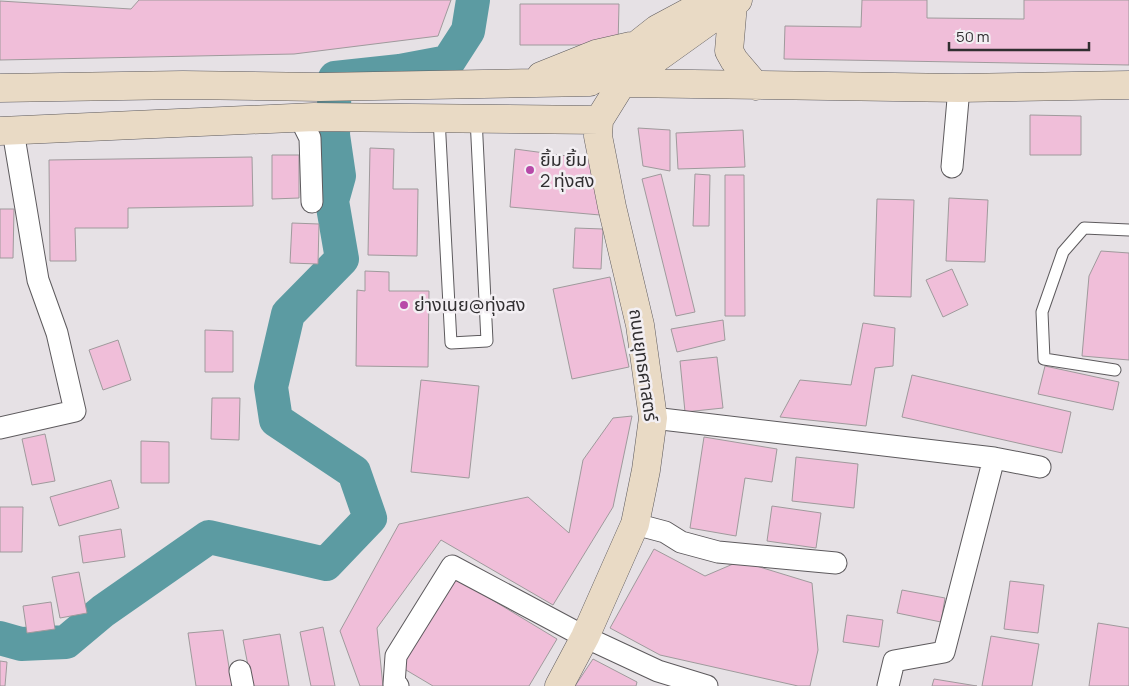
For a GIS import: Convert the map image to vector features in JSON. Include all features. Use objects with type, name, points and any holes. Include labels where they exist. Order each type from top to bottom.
[{"type":"main road","points":[[0,88],[183,85],[320,87],[590,82],[657,29],[704,4],[729,1]]},
{"type":"main road","points":[[6,131],[307,118],[411,117],[599,120],[622,84],[729,1]]},
{"type":"main road","points":[[729,1],[729,50],[734,60],[756,86]]},
{"type":"main road","points":[[524,83],[596,54],[638,44]]},
{"type":"main road","points":[[622,84],[959,88],[1129,85]]},
{"type":"main road","name":"ถนนยุทธศาสตร์","points":[[558,686],[585,637],[635,524],[646,470],[653,418],[640,325],[612,207],[598,136],[599,120]]},
{"type":"street","points":[[590,82],[622,84]]},
{"type":"street","points":[[952,167],[959,88]]},
{"type":"street","points":[[307,118],[310,138],[312,202]]},
{"type":"street","points":[[0,428],[75,411],[57,333],[38,280],[6,131]]},
{"type":"street","points":[[653,418],[994,458],[1040,466]]},
{"type":"street","points":[[888,686],[894,662],[944,652],[994,458]]},
{"type":"street","points":[[635,524],[665,532],[681,542],[718,552],[836,563]]},
{"type":"street","points":[[398,686],[394,684],[396,656],[452,566],[585,637],[656,678],[707,686]]},
{"type":"lane","points":[[439,118],[451,343],[487,340],[476,118]]},
{"type":"lane","points":[[1115,370],[1044,359],[1042,312],[1062,252],[1084,228],[1129,230]]},
{"type":"building","points":[[139,0],[451,0],[438,36],[294,54],[0,60],[0,1],[131,9]]},
{"type":"building","points":[[862,0],[927,0],[927,18],[1024,19],[1024,0],[1129,0],[1129,65],[784,59],[785,26],[861,27]]},
{"type":"building","points":[[520,4],[619,4],[618,45],[520,45]]},
{"type":"building","points":[[1030,115],[1081,116],[1081,155],[1030,155]]},
{"type":"building","points":[[638,128],[670,130],[670,171],[643,166]]},
{"type":"building","points":[[743,130],[745,167],[678,169],[676,133]]},
{"type":"building","points":[[370,148],[394,149],[393,189],[418,189],[417,256],[368,255]]},
{"type":"building","points":[[515,149],[597,160],[600,215],[510,207]]},
{"type":"building","points":[[272,155],[299,155],[299,198],[272,199]]},
{"type":"building","points":[[252,157],[253,206],[128,208],[128,228],[75,228],[76,261],[50,261],[49,160]]},
{"type":"building","points":[[661,174],[695,312],[676,316],[642,179]]},
{"type":"building","points":[[695,174],[710,175],[709,226],[693,226]]},
{"type":"building","points":[[725,175],[744,175],[745,316],[725,316]]},
{"type":"building","points":[[949,198],[988,200],[985,262],[946,261]]},
{"type":"building","points":[[877,199],[914,200],[911,297],[874,296]]},
{"type":"building","points":[[0,209],[14,209],[13,258],[0,258]]},
{"type":"building","points":[[292,223],[319,224],[318,264],[290,263]]},
{"type":"building","points":[[575,228],[603,229],[601,269],[573,268]]},
{"type":"building","points":[[1101,251],[1129,253],[1129,360],[1082,356],[1089,276]]},
{"type":"building","points":[[952,269],[968,305],[943,317],[926,280]]},
{"type":"building","points":[[365,271],[389,272],[389,291],[429,291],[428,367],[356,366],[357,290],[365,291]]},
{"type":"building","points":[[610,277],[629,367],[572,379],[553,289]]},
{"type":"building","points":[[723,320],[725,340],[677,352],[671,329]]},
{"type":"building","points":[[863,323],[895,328],[893,366],[875,368],[866,426],[780,417],[800,380],[851,385]]},
{"type":"building","points":[[205,330],[233,331],[233,372],[205,372]]},
{"type":"building","points":[[118,340],[131,380],[103,390],[89,350]]},
{"type":"building","points":[[717,357],[723,408],[685,412],[680,361]]},
{"type":"building","points":[[1045,366],[1119,382],[1113,410],[1038,394]]},
{"type":"building","points":[[912,375],[1071,412],[1062,453],[902,417]]},
{"type":"building","points":[[421,380],[479,386],[469,478],[411,472]]},
{"type":"building","points":[[212,398],[240,398],[239,440],[211,439]]},
{"type":"building","points":[[632,416],[613,507],[553,605],[441,540],[377,628],[383,686],[360,686],[340,631],[399,524],[528,497],[569,533],[583,460],[613,418]]},
{"type":"building","points":[[45,434],[55,481],[32,485],[22,439]]},
{"type":"building","points":[[704,437],[777,449],[772,482],[745,478],[736,536],[690,528]]},
{"type":"building","points":[[141,441],[169,442],[169,483],[141,483]]},
{"type":"building","points":[[796,457],[858,464],[854,508],[792,501]]},
{"type":"building","points":[[111,480],[119,508],[59,526],[50,497]]},
{"type":"building","points":[[772,506],[821,513],[816,548],[767,541]]},
{"type":"building","points":[[0,507],[23,507],[22,552],[0,552]]},
{"type":"building","points":[[121,529],[125,557],[83,563],[79,536]]},
{"type":"building","points":[[654,549],[705,576],[740,561],[812,583],[818,650],[810,686],[798,686],[660,655],[610,628]]},
{"type":"building","points":[[79,572],[87,613],[60,618],[52,577]]},
{"type":"building","points":[[456,578],[557,639],[529,686],[433,686],[401,667]]},
{"type":"building","points":[[1010,581],[1044,585],[1038,633],[1004,629]]},
{"type":"building","points":[[902,590],[945,598],[941,622],[897,613]]},
{"type":"building","points":[[51,602],[55,629],[27,633],[23,606]]},
{"type":"building","points":[[847,615],[883,620],[879,647],[843,642]]},
{"type":"building","points":[[1098,623],[1129,628],[1129,686],[1089,686]]},
{"type":"building","points":[[323,627],[335,686],[311,686],[300,632]]},
{"type":"building","points":[[223,630],[232,686],[196,686],[188,633]]},
{"type":"building","points":[[280,634],[289,686],[252,686],[243,640]]},
{"type":"building","points":[[991,636],[1039,644],[1032,686],[982,686]]},
{"type":"building","points":[[593,659],[637,682],[636,686],[575,686]]},
{"type":"building","points":[[0,661],[7,662],[5,686],[0,686]]},
{"type":"building","points":[[934,679],[977,686],[932,686]]},
{"type":"waterway","points":[[0,638],[21,644],[66,642],[103,611],[209,537],[326,564],[370,518],[354,472],[276,420],[271,387],[288,314],[342,259],[332,201],[339,176],[333,135],[335,78],[400,71],[448,62],[468,31],[473,0]]},
{"type":"place","name":"ยิ้ม ยิ้ม 2 ทุ่งสง","points":[[530,170]]},
{"type":"place","name":"ย่างเนย@ทุ่งสง","points":[[404,305]]}]
